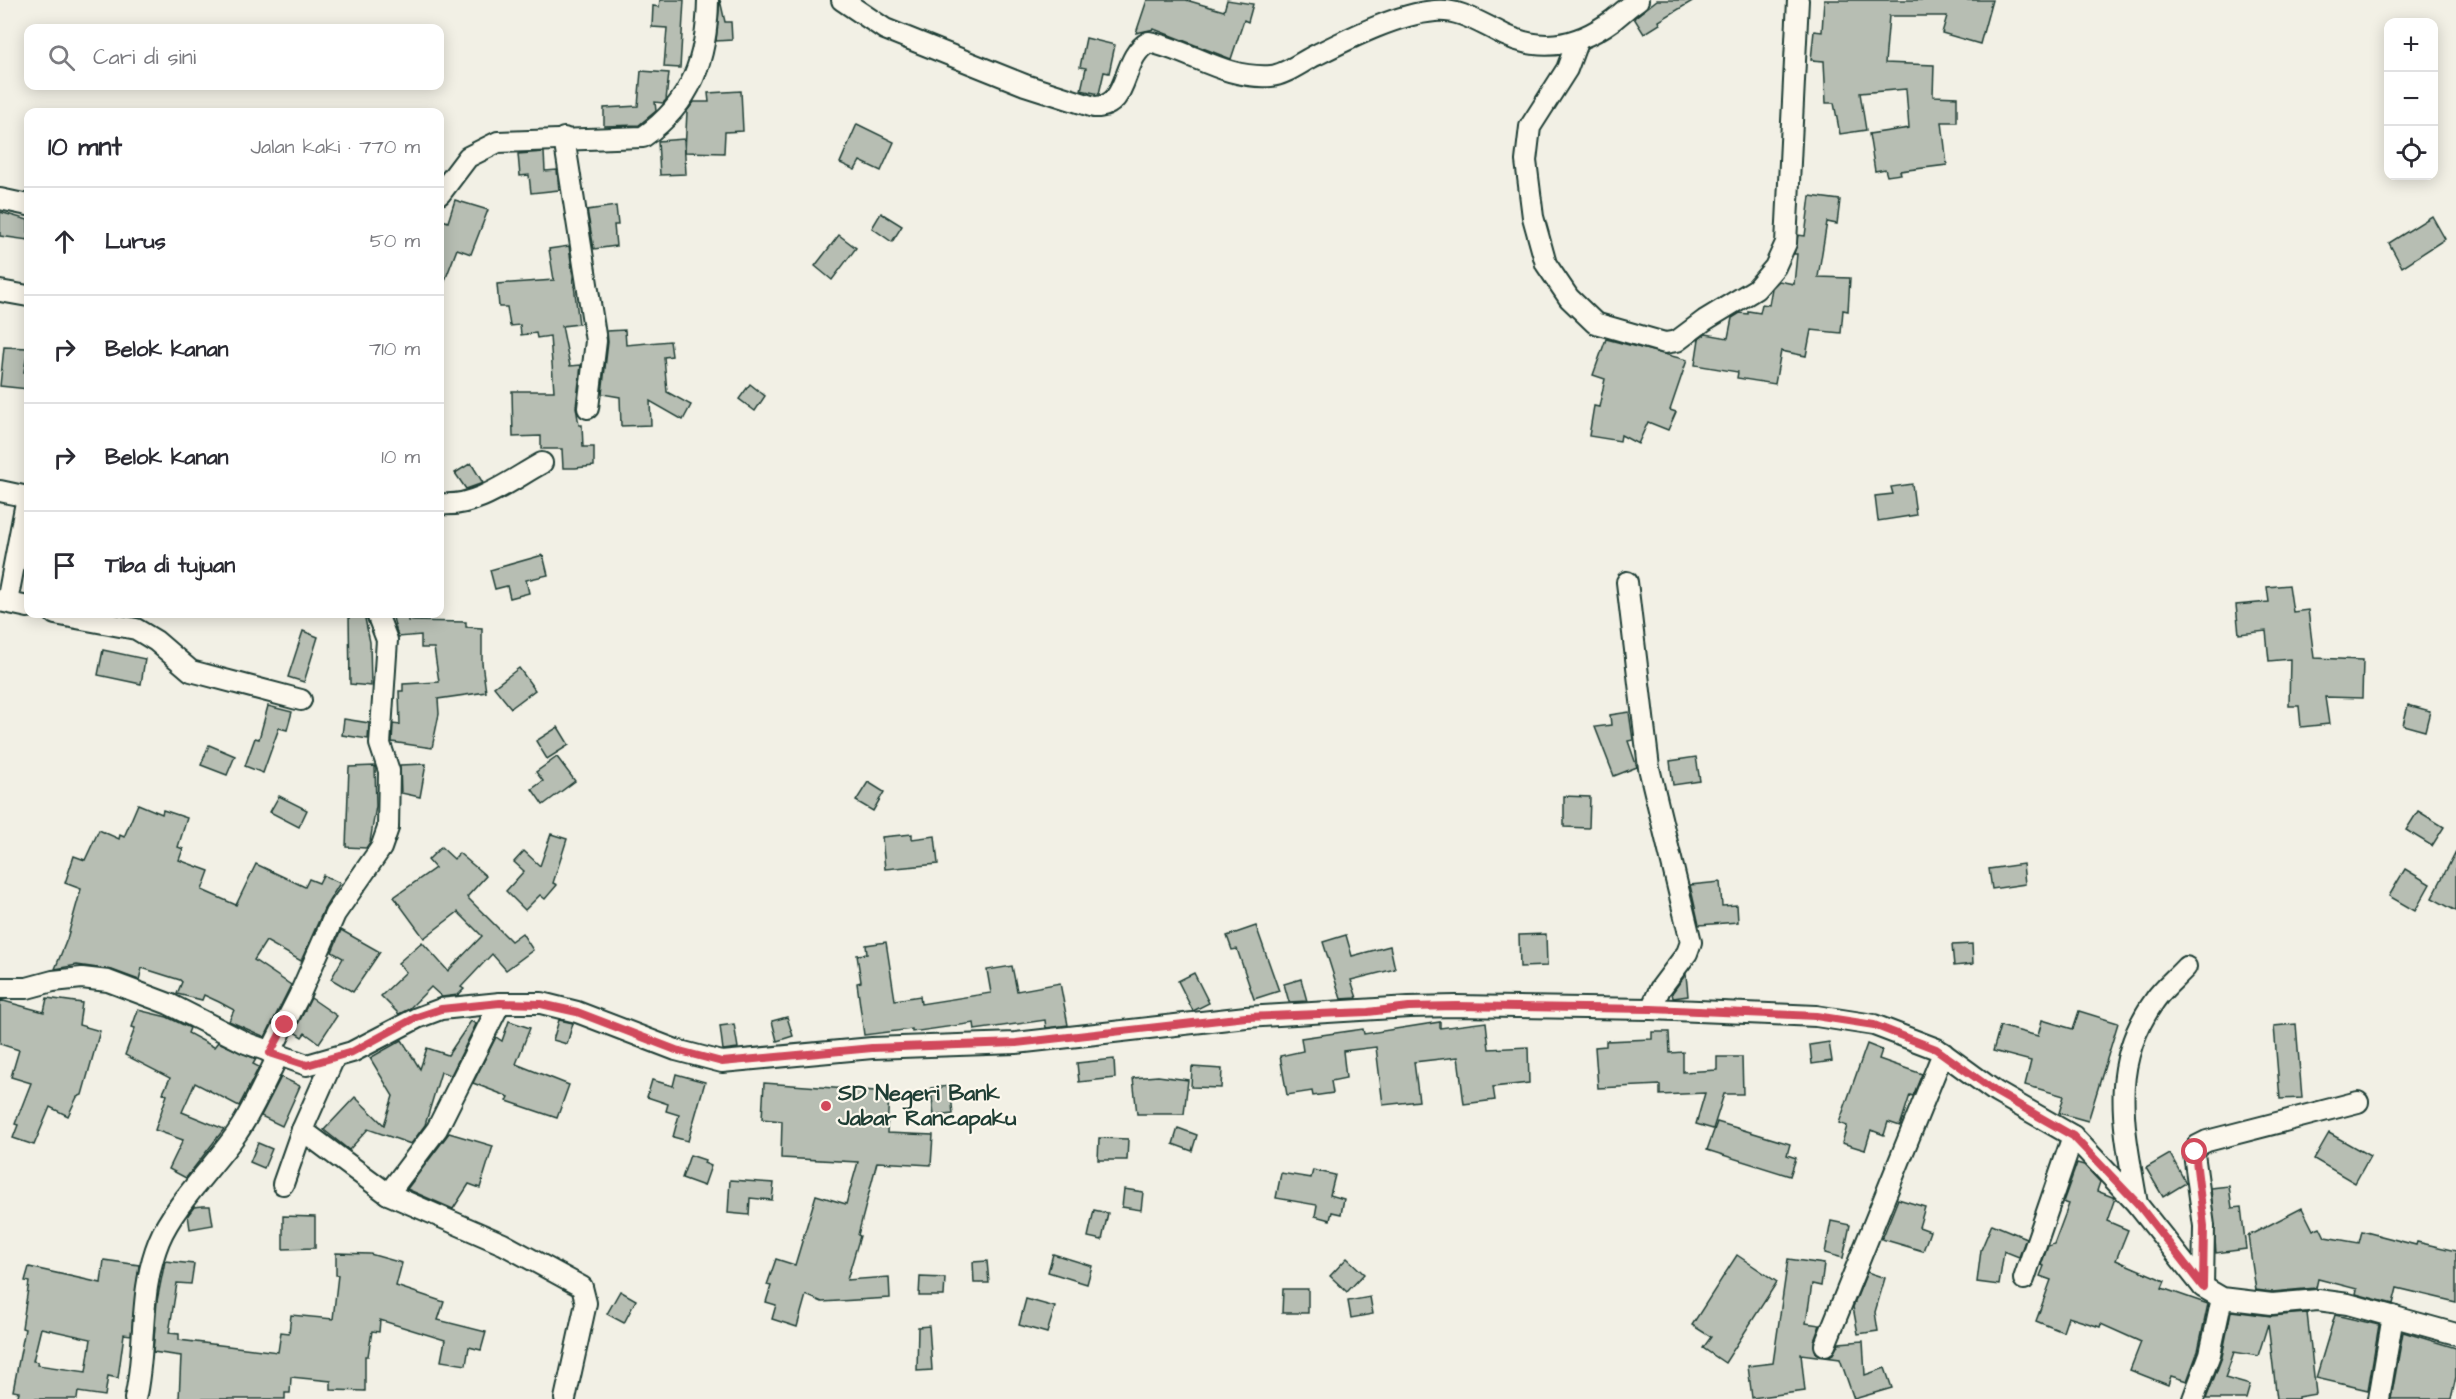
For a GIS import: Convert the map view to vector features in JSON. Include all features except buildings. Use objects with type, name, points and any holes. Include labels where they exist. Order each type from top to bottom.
[{"type":"street","points":[[444,189],[468,157],[498,142],[643,137],[656,128],[696,76],[704,52],[708,0]]},
{"type":"street","points":[[842,0],[885,29],[1025,85],[1094,107],[1104,108],[1115,100],[1123,88],[1132,56],[1138,48],[1149,42],[1216,69],[1249,76],[1274,76],[1321,52],[1420,13],[1458,12],[1504,35],[1527,43],[1552,45],[1576,42],[1613,20],[1638,0]]},
{"type":"street","points":[[1576,42],[1567,69],[1530,127],[1526,160],[1533,217],[1546,264],[1569,298],[1595,322],[1665,343],[1686,337],[1705,320],[1756,289],[1775,267],[1786,243],[1797,0]]},
{"type":"street","points":[[564,138],[596,341],[588,408]]},
{"type":"street","points":[[0,199],[24,204]]},
{"type":"street","points":[[0,291],[24,295]]},
{"type":"street","points":[[444,504],[465,502],[484,495],[542,463]]},
{"type":"street","points":[[0,491],[24,496]]},
{"type":"street","points":[[24,514],[4,602],[24,606]]},
{"type":"street","points":[[1627,582],[1649,768],[1691,942],[1687,953],[1660,989],[1651,1009]]},
{"type":"street","points":[[92,618],[146,633],[191,671],[301,700]]},
{"type":"street","points":[[135,1399],[139,1385],[143,1301],[159,1240],[184,1201],[238,1132],[335,914],[381,848],[388,828],[389,771],[380,744],[387,640],[379,618]]},
{"type":"street","points":[[2138,1204],[2123,1119],[2125,1065],[2142,1021],[2156,999],[2186,967]]},
{"type":"street","points":[[0,988],[27,988],[53,981],[82,978],[108,981],[169,1004],[274,1055],[307,1065],[334,1058],[441,1009],[500,1003],[541,1004],[577,1012],[676,1050],[722,1062],[872,1048],[1016,1043],[1246,1017],[1368,1012],[1409,1007],[1651,1009],[1785,1013],[1844,1020],[1874,1025],[1943,1053],[1996,1092],[2073,1136],[2138,1204],[2203,1287],[2222,1298],[2272,1304],[2318,1300],[2348,1304],[2456,1334]]},
{"type":"street","points":[[388,1194],[437,1128],[500,1003]]},
{"type":"street","points":[[1825,1345],[1943,1053]]},
{"type":"street","points":[[284,1184],[302,1130],[334,1058]]},
{"type":"street","points":[[2203,1287],[2204,1226],[2194,1154],[2197,1146],[2207,1141],[2358,1102]]},
{"type":"street","points":[[302,1130],[388,1194],[503,1244],[582,1287],[586,1303],[565,1399]]},
{"type":"street","points":[[2024,1279],[2073,1136]]},
{"type":"street","points":[[2193,1399],[2210,1354],[2222,1298]]},
{"type":"street","points":[[2379,1399],[2392,1316]]},
{"type":"place","name":"SD Negeri Bank Jabar Rancapaku","points":[[826,1106]]},
{"type":"route","points":[[285,1025],[270,1053],[307,1065],[352,1052],[417,1017],[441,1009],[500,1003],[541,1004],[577,1012],[676,1050],[722,1062],[872,1048],[1016,1043],[1246,1017],[1368,1012],[1409,1007],[1651,1009],[1816,1016],[1874,1025],[1936,1049],[1996,1092],[2073,1136],[2138,1204],[2203,1287],[2204,1226],[2195,1152]]}]
